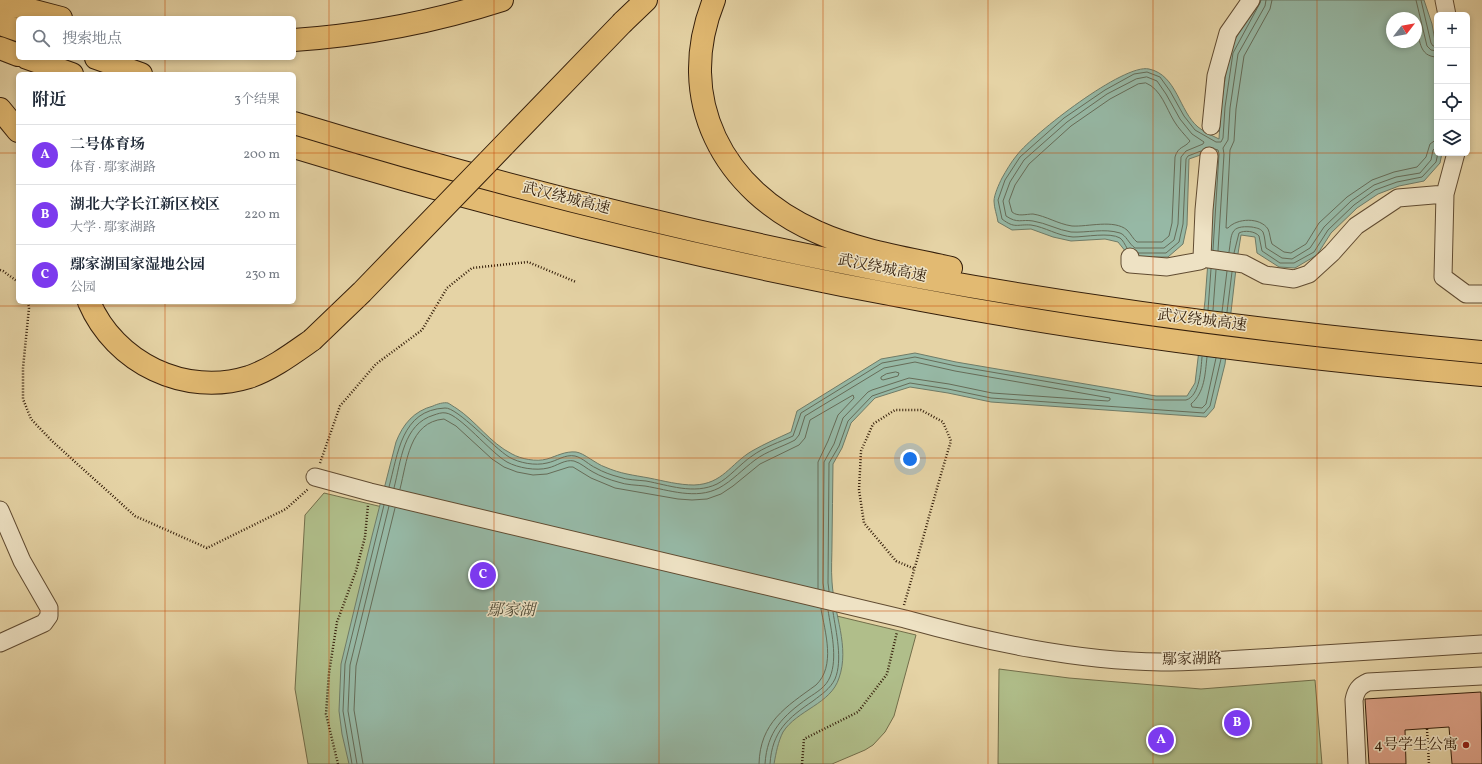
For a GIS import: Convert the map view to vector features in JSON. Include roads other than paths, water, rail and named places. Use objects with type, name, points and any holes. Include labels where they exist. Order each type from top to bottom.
[{"type":"highway","points":[[296,40],[332,37],[397,28],[450,16],[502,0]]},
{"type":"highway","points":[[91,304],[105,331],[123,350],[156,372],[189,381],[220,382],[250,376],[289,357],[308,335],[368,286],[623,12],[646,0]]},
{"type":"highway","points":[[714,0],[705,25],[700,56],[701,86],[706,116],[718,144],[735,171],[763,200],[780,212],[816,232],[851,244],[982,276],[1179,318]]},
{"type":"highway","points":[[0,2],[53,16]]},
{"type":"highway","points":[[0,24],[16,29]]},
{"type":"highway","points":[[0,48],[16,54]]},
{"type":"highway","points":[[33,60],[66,72]]},
{"type":"highway","points":[[102,60],[135,72]]},
{"type":"highway","points":[[0,109],[16,129]]},
{"type":"highway","name":"武汉绕城高速","points":[[296,125],[526,189],[731,238],[833,260],[1018,294],[1179,318],[1326,336],[1482,352]]},
{"type":"highway","name":"武汉绕城高速","points":[[296,148],[412,182],[521,211],[644,242],[829,283],[1015,317],[1223,347],[1482,375]]},
{"type":"highway","points":[[296,164],[320,169],[485,214],[644,242]]},
{"type":"highway","points":[[103,304],[118,328],[140,349],[161,361],[190,369],[219,370],[246,366],[308,335]]},
{"type":"street","points":[[1211,126],[1216,76],[1228,33],[1251,0]]},
{"type":"street","points":[[1444,0],[1446,12]]},
{"type":"street","points":[[1202,258],[1204,210],[1209,156]]},
{"type":"street","points":[[1455,156],[1445,194],[1443,277],[1466,294],[1482,294]]},
{"type":"street","points":[[1130,257],[1130,264],[1167,267],[1200,261],[1202,258],[1244,264],[1265,275],[1294,279],[1309,274],[1332,253],[1356,226],[1398,198],[1445,194]]},
{"type":"street","name":"鄢家湖路","points":[[315,477],[370,492],[903,618],[968,635],[1010,644],[1085,656],[1161,662],[1274,657],[1482,644]]},
{"type":"street","points":[[0,510],[22,561],[49,608],[49,616],[44,623],[0,643]]},
{"type":"street","points":[[1357,764],[1354,700],[1357,690],[1361,685],[1368,682],[1482,676]]},
{"type":"water","name":"鄢家湖","points":[[1258,0],[1424,0],[1434,35],[1434,156],[1441,156],[1440,163],[1424,181],[1399,186],[1378,194],[1357,208],[1331,233],[1317,255],[1295,268],[1279,267],[1257,253],[1255,237],[1241,235],[1225,364],[1214,408],[1206,417],[991,402],[910,387],[875,398],[851,423],[842,448],[833,464],[832,577],[833,594],[843,654],[839,678],[835,687],[829,694],[789,724],[783,732],[778,744],[774,764],[349,764],[342,734],[339,711],[341,664],[396,442],[402,429],[410,419],[426,408],[440,403],[448,403],[463,413],[504,449],[512,454],[529,460],[543,460],[565,453],[576,452],[583,454],[601,466],[622,473],[672,483],[694,485],[712,481],[752,451],[791,432],[797,411],[881,359],[915,353],[956,362],[1156,396],[1187,396],[1195,383],[1205,301],[1208,261],[1209,152],[1189,159],[1187,225],[1183,244],[1168,257],[1130,257],[1118,242],[1105,239],[1071,241],[1053,237],[1031,229],[1012,230],[998,222],[994,199],[1007,169],[1026,145],[1059,117],[1100,88],[1137,70],[1149,69],[1166,78],[1177,94],[1186,112],[1198,127],[1219,139],[1221,107],[1229,51]]},
{"type":"place","name":"鄢家湖国家湿地公园","points":[[483,575]]},
{"type":"place","name":"湖北大学长江新区校区","points":[[1237,723]]},
{"type":"place","name":"二号体育场","points":[[1161,740]]},
{"type":"place","name":"4号学生公寓","points":[[1466,745]]}]
